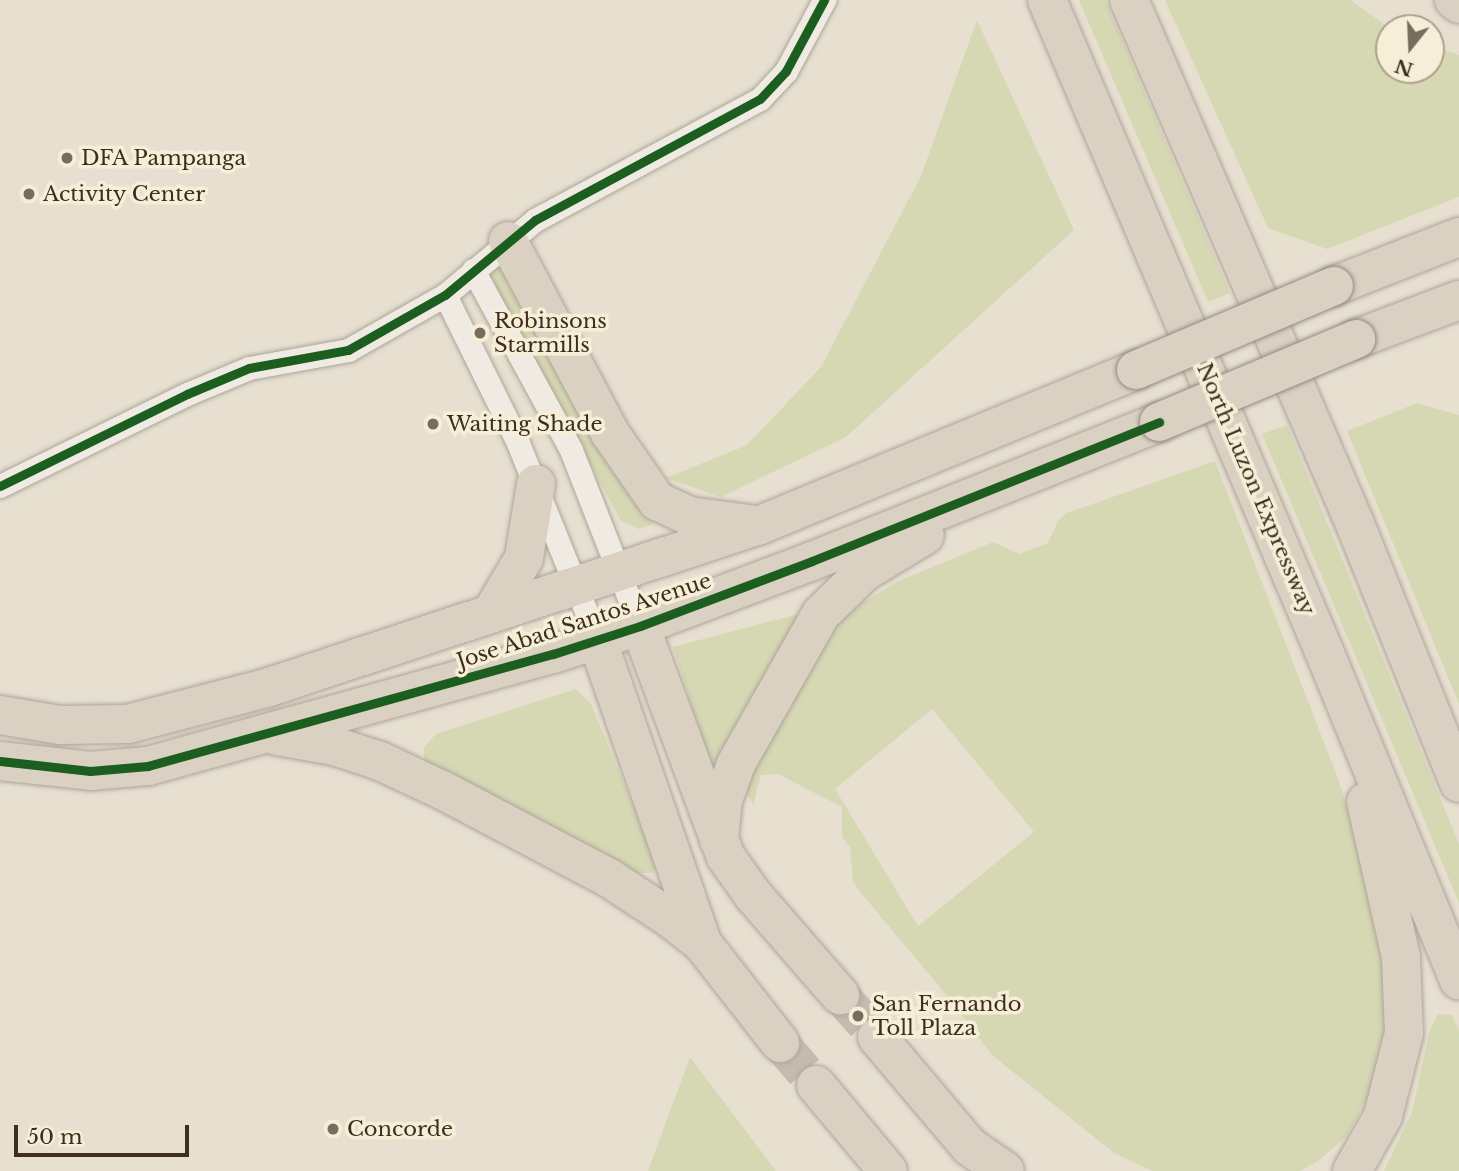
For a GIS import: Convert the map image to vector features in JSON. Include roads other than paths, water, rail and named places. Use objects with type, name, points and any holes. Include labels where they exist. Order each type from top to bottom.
[{"type":"highway","name":"North Luzon Expressway","points":[[1048,0],[1324,651],[1459,980]]},
{"type":"highway","points":[[1129,0],[1355,524],[1459,783]]},
{"type":"highway","points":[[1454,0],[1459,4]]},
{"type":"highway","name":"Jose Abad Santos Avenue","points":[[0,715],[80,727],[152,720],[266,688],[621,572],[760,526],[1334,286],[1459,237]]},
{"type":"highway","points":[[508,241],[610,433],[657,501],[690,516],[760,526]]},
{"type":"highway","name":"Jose Abad Santos Avenue","points":[[0,761],[59,769],[122,770],[262,735],[640,626],[1024,476],[1459,300]]},
{"type":"highway","points":[[719,840],[723,800],[736,765],[821,614],[864,572],[1024,476]]},
{"type":"highway","points":[[492,612],[524,558],[536,485]]},
{"type":"highway","points":[[640,626],[730,864],[752,895],[840,995]]},
{"type":"highway","points":[[597,639],[702,943]]},
{"type":"highway","points":[[1324,651],[1390,901],[1404,984],[1404,1033],[1390,1097],[1374,1135],[1352,1171]]},
{"type":"highway","points":[[262,735],[334,746],[410,775],[608,878],[670,918],[702,943],[780,1043]]},
{"type":"highway","points":[[877,1037],[970,1147],[1006,1171]]},
{"type":"highway","points":[[816,1085],[888,1171]]},
{"type":"street","points":[[0,486],[187,394],[249,368],[348,350],[445,295],[535,220],[760,99],[786,71],[824,0]]},
{"type":"street","points":[[473,270],[571,450],[640,626]]},
{"type":"street","points":[[445,295],[536,485],[597,639]]},
{"type":"tunnel","points":[[840,995],[877,1037]]},
{"type":"tunnel","points":[[780,1043],[816,1085]]},
{"type":"place","name":"DFA Pampanga","points":[[67,158]]},
{"type":"place","name":"Activity Center","points":[[29,194]]},
{"type":"place","name":"Robinsons Starmills","points":[[480,333]]},
{"type":"place","name":"Waiting Shade","points":[[433,424]]},
{"type":"place","name":"San Fernando Toll Plaza","points":[[858,1016]]},
{"type":"place","name":"Concorde","points":[[333,1129]]}]
